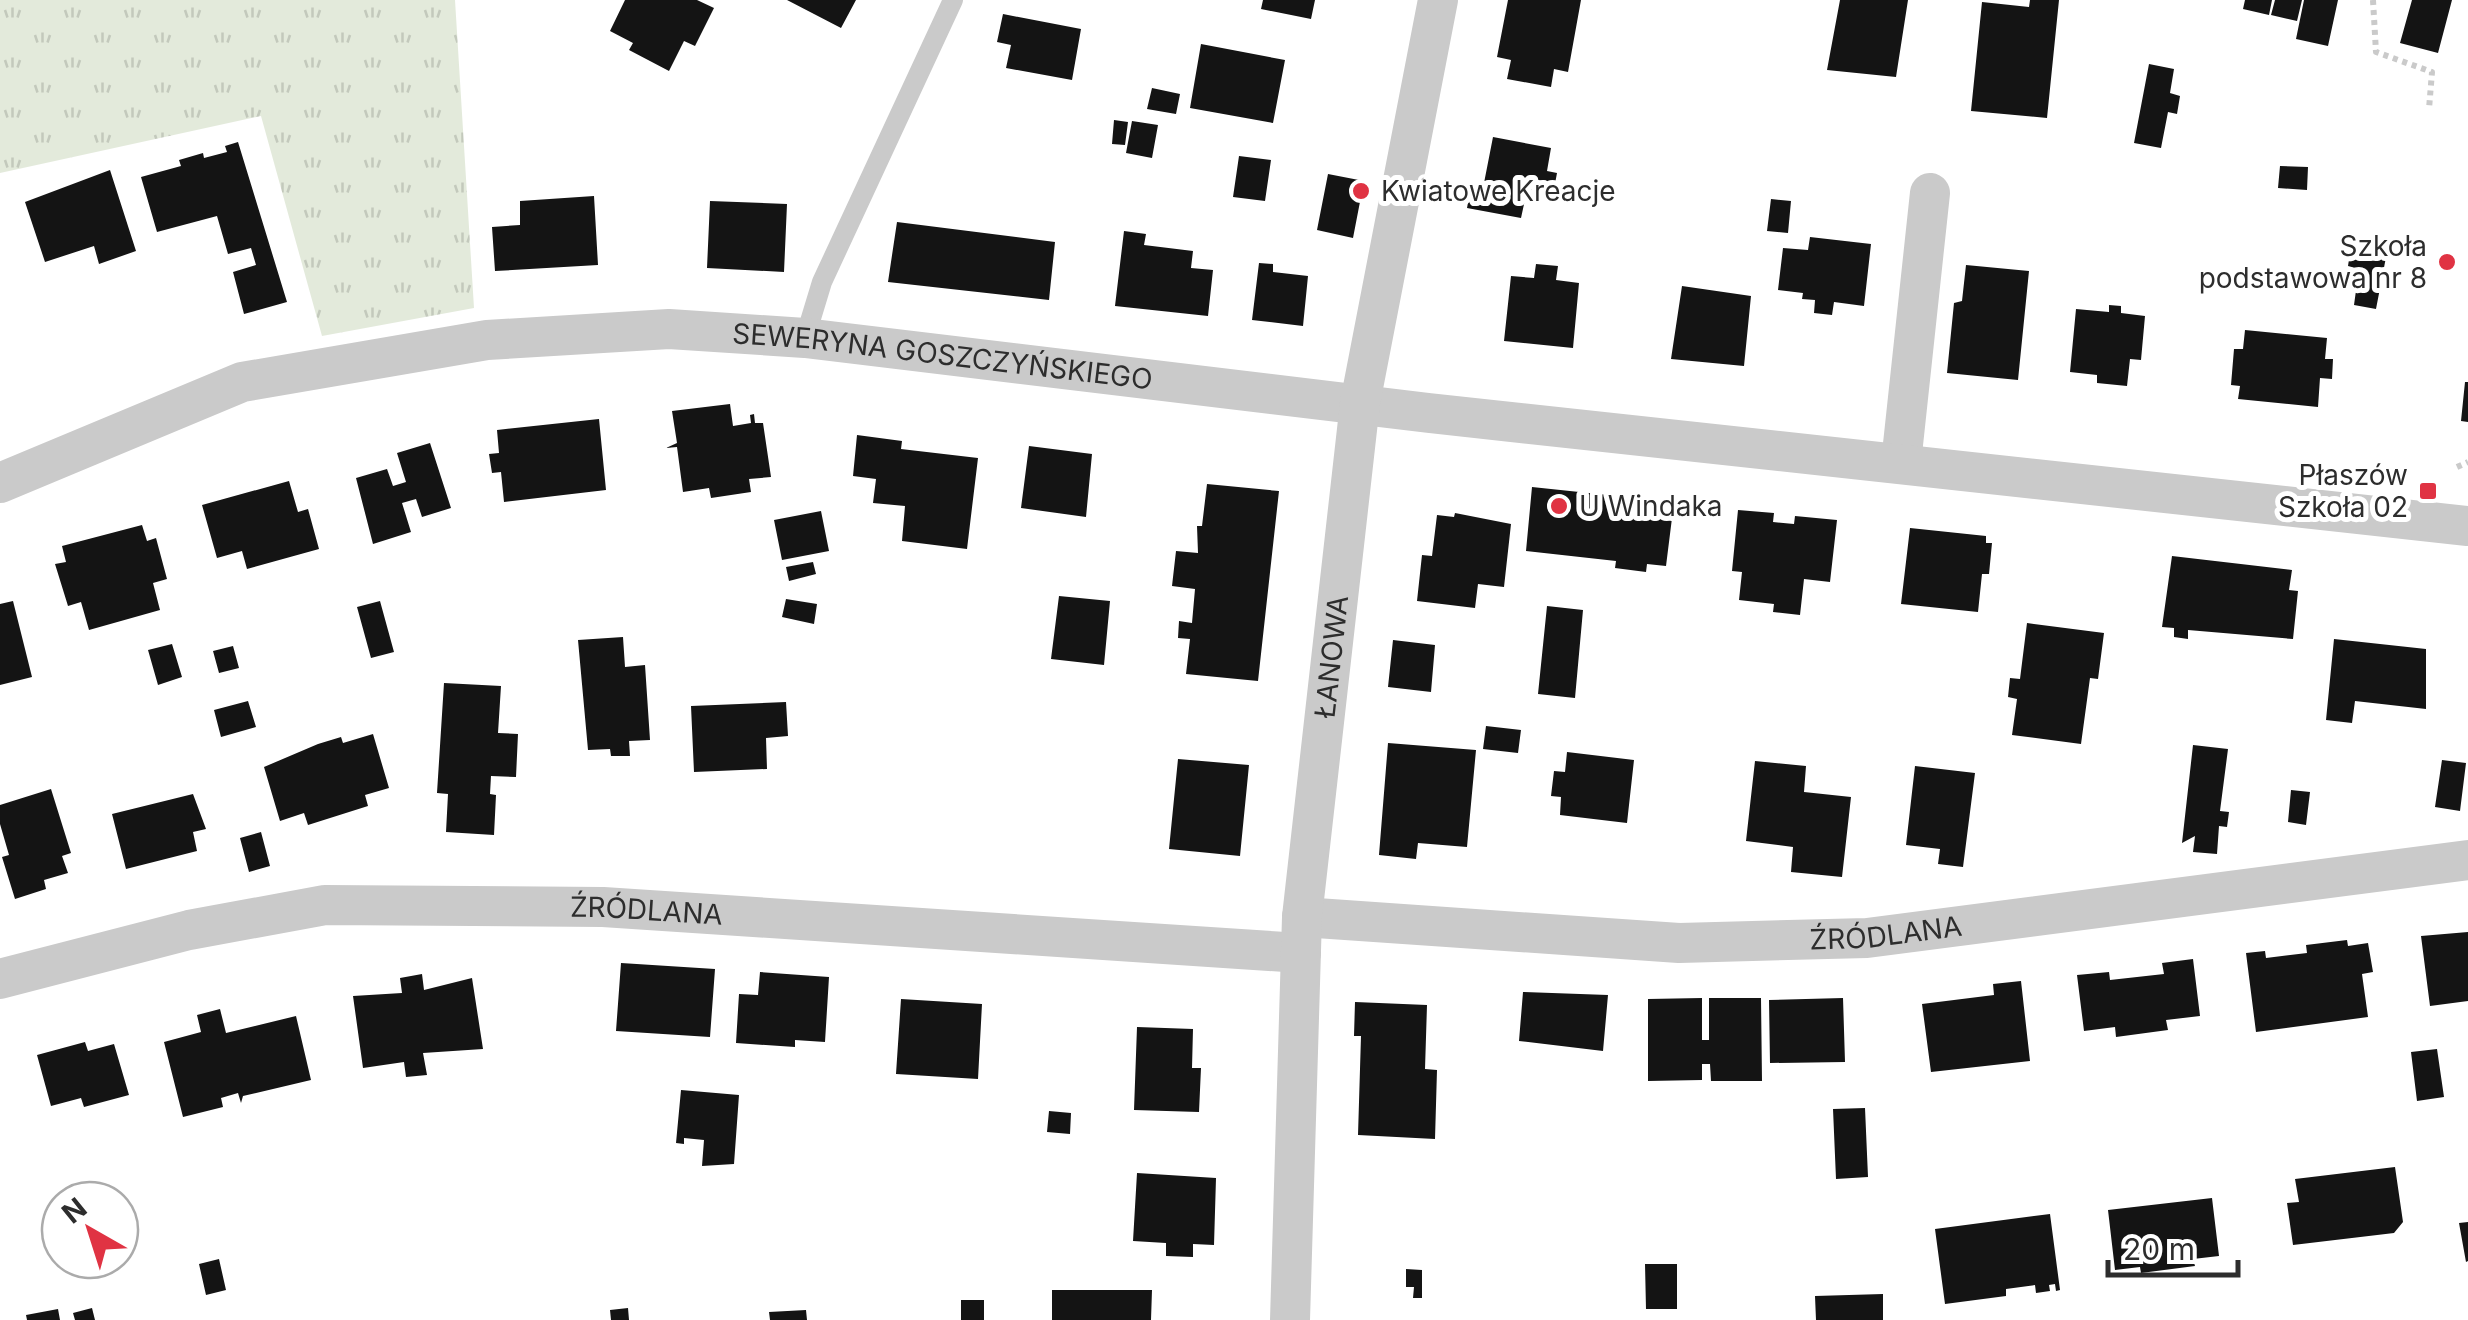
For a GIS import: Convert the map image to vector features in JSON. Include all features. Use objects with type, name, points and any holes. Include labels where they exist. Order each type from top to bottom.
[{"type":"street","name":"ŁANOWA","points":[[1290,1320],[1301,935],[1360,404],[1438,0]]},
{"type":"street","points":[[1901,463],[1939,208]]},
{"type":"street","name":"SEWERYNA GOSZCZYŃSKIEGO","points":[[0,483],[242,382],[487,340],[669,329],[806,338],[1360,404],[2468,526]]},
{"type":"street","name":"ŹRÓDLANA","points":[[0,979],[189,930],[324,905],[602,907],[1301,935],[1679,943],[1867,938],[2468,860]]},
{"type":"lane","points":[[806,338],[822,282],[952,0]]},
{"type":"path","points":[[2373,0],[2376,52],[2432,72],[2429,108]]},
{"type":"path","points":[[2457,467],[2468,462]]},
{"type":"green space","points":[[0,0],[455,0],[474,308],[322,336],[261,116],[0,173]]},
{"type":"building","points":[[625,0],[697,0],[714,8],[695,46],[684,41],[669,71],[629,50],[633,43],[610,31]]},
{"type":"building","points":[[787,0],[856,0],[841,28]]},
{"type":"building","points":[[1263,0],[1315,0],[1311,19],[1261,9]]},
{"type":"building","points":[[1508,0],[1581,0],[1568,72],[1554,69],[1551,87],[1507,79],[1511,60],[1497,57]]},
{"type":"building","points":[[1840,0],[1908,0],[1896,77],[1827,70]]},
{"type":"building","points":[[2030,0],[2059,0],[2047,118],[1971,111],[1982,2],[2029,7]]},
{"type":"building","points":[[2245,0],[2272,0],[2269,15],[2243,9]]},
{"type":"building","points":[[2275,0],[2302,0],[2297,21],[2271,15]]},
{"type":"building","points":[[2304,0],[2338,0],[2328,46],[2296,39]]},
{"type":"building","points":[[2412,0],[2452,0],[2438,53],[2400,43]]},
{"type":"building","points":[[1003,14],[1081,29],[1072,80],[1006,68],[1011,45],[997,42]]},
{"type":"building","points":[[1201,44],[1285,60],[1273,123],[1190,108]]},
{"type":"building","points":[[2149,64],[2174,69],[2170,93],[2180,96],[2177,114],[2168,112],[2161,148],[2134,143]]},
{"type":"building","points":[[1152,88],[1180,94],[1176,114],[1147,109]]},
{"type":"building","points":[[1114,120],[1128,122],[1125,145],[1112,144]]},
{"type":"building","points":[[1132,121],[1158,125],[1152,158],[1126,153]]},
{"type":"building","points":[[1493,137],[1551,148],[1547,171],[1557,173],[1552,200],[1526,195],[1521,218],[1467,208],[1472,181],[1484,183]]},
{"type":"building","points":[[238,142],[287,302],[244,314],[233,272],[256,265],[251,248],[228,254],[217,216],[157,232],[141,177],[181,166],[179,160],[203,153],[204,158],[227,152],[225,146]]},
{"type":"building","points":[[1239,156],[1271,160],[1265,201],[1233,197]]},
{"type":"building","points":[[2280,166],[2308,167],[2307,190],[2278,188]]},
{"type":"building","points":[[110,170],[136,251],[99,264],[94,246],[45,262],[25,202]]},
{"type":"building","points":[[1328,174],[1364,181],[1353,238],[1317,230]]},
{"type":"building","points":[[594,196],[598,265],[495,271],[492,227],[520,225],[520,201]]},
{"type":"building","points":[[1771,199],[1791,201],[1788,233],[1767,231]]},
{"type":"building","points":[[710,201],[787,204],[784,272],[707,268]]},
{"type":"building","points":[[897,222],[1055,242],[1049,300],[888,282]]},
{"type":"building","points":[[1124,231],[1146,234],[1144,245],[1193,251],[1191,268],[1213,270],[1208,316],[1115,306]]},
{"type":"building","points":[[1810,237],[1871,244],[1864,306],[1834,302],[1832,315],[1814,313],[1815,300],[1802,299],[1803,293],[1778,290],[1783,248],[1808,250]]},
{"type":"building","points":[[2351,246],[2387,252],[2376,309],[2354,305],[2359,269],[2348,266]]},
{"type":"building","points":[[1259,263],[1273,264],[1273,272],[1308,276],[1303,326],[1252,320]]},
{"type":"building","points":[[1536,264],[1558,266],[1556,280],[1579,283],[1573,348],[1504,341],[1511,276],[1534,278]]},
{"type":"building","points":[[1966,265],[2029,271],[2018,380],[1947,373],[1954,303],[1962,301]]},
{"type":"building","points":[[1682,286],[1751,296],[1744,366],[1671,359]]},
{"type":"building","points":[[2109,305],[2121,306],[2121,313],[2145,316],[2141,360],[2130,359],[2127,386],[2097,383],[2097,375],[2070,372],[2076,309],[2109,312]]},
{"type":"building","points":[[2245,330],[2327,338],[2325,359],[2333,359],[2332,379],[2320,378],[2318,407],[2238,399],[2240,386],[2231,385],[2234,349],[2243,349]]},
{"type":"building","points":[[2468,382],[2468,422],[2461,421]]},
{"type":"building","points":[[730,404],[733,426],[751,423],[750,415],[754,414],[755,423],[763,423],[771,477],[749,479],[751,492],[711,498],[709,488],[683,492],[677,447],[666,448],[677,443],[672,411]]},
{"type":"building","points":[[599,419],[606,490],[504,502],[501,472],[492,473],[489,454],[499,453],[497,430]]},
{"type":"building","points":[[857,435],[902,441],[901,449],[978,458],[967,549],[902,541],[905,506],[873,503],[876,479],[853,476]]},
{"type":"building","points":[[430,443],[451,508],[422,517],[416,499],[402,503],[411,532],[373,544],[356,478],[387,469],[393,486],[406,482],[397,453]]},
{"type":"building","points":[[1029,446],[1092,454],[1086,517],[1021,508]]},
{"type":"building","points":[[289,481],[298,512],[308,509],[319,549],[247,569],[242,551],[217,558],[202,505]]},
{"type":"building","points":[[1207,484],[1279,491],[1258,681],[1186,674],[1190,639],[1178,638],[1179,621],[1192,623],[1195,589],[1172,586],[1176,551],[1198,553],[1197,526],[1202,526]]},
{"type":"building","points":[[1532,487],[1674,502],[1666,566],[1647,564],[1646,572],[1615,568],[1616,561],[1526,551]]},
{"type":"building","points":[[1738,510],[1774,513],[1773,522],[1794,524],[1795,516],[1837,520],[1830,582],[1804,579],[1800,615],[1773,612],[1774,604],[1739,600],[1742,572],[1732,571]]},
{"type":"building","points":[[821,511],[829,551],[782,560],[774,520]]},
{"type":"building","points":[[1455,513],[1511,524],[1504,587],[1478,584],[1475,608],[1417,601],[1422,555],[1432,556],[1437,515],[1454,517]]},
{"type":"building","points":[[142,525],[147,541],[156,538],[167,579],[153,583],[160,610],[89,630],[81,602],[68,606],[55,564],[66,562],[62,546]]},
{"type":"building","points":[[1910,528],[1986,536],[1986,543],[1992,543],[1989,574],[1982,574],[1978,612],[1901,604]]},
{"type":"building","points":[[2172,556],[2292,570],[2289,590],[2298,591],[2293,639],[2188,630],[2188,639],[2174,637],[2174,628],[2162,627]]},
{"type":"building","points":[[813,562],[816,574],[789,581],[786,567]]},
{"type":"building","points":[[1059,596],[1110,601],[1104,665],[1051,659]]},
{"type":"building","points":[[786,599],[817,604],[814,624],[782,617]]},
{"type":"building","points":[[13,601],[32,677],[0,685],[0,604]]},
{"type":"building","points":[[380,601],[394,652],[371,658],[357,607]]},
{"type":"building","points":[[1547,606],[1583,610],[1575,698],[1538,694]]},
{"type":"building","points":[[2027,623],[2104,633],[2098,679],[2090,678],[2081,744],[2012,735],[2017,699],[2008,697],[2010,678],[2020,679]]},
{"type":"building","points":[[623,637],[625,667],[645,665],[650,740],[629,741],[630,756],[611,756],[610,749],[588,750],[578,640]]},
{"type":"building","points":[[2334,639],[2426,649],[2426,709],[2355,701],[2352,723],[2326,720]]},
{"type":"building","points":[[1393,640],[1435,645],[1431,692],[1388,687]]},
{"type":"building","points":[[172,644],[182,677],[158,685],[148,650]]},
{"type":"building","points":[[233,646],[239,668],[219,673],[213,651]]},
{"type":"building","points":[[444,683],[501,686],[498,733],[518,734],[516,777],[491,776],[490,794],[496,795],[494,835],[446,832],[448,794],[437,793]]},
{"type":"building","points":[[248,701],[256,727],[221,737],[214,710]]},
{"type":"building","points":[[786,702],[788,736],[766,738],[767,769],[694,772],[691,706]]},
{"type":"building","points":[[1486,726],[1521,730],[1518,753],[1483,749]]},
{"type":"building","points":[[373,734],[389,788],[365,795],[368,806],[308,825],[304,813],[280,821],[264,767],[341,737],[343,743]]},
{"type":"building","points":[[1388,743],[1476,750],[1467,847],[1418,843],[1416,859],[1379,855]]},
{"type":"building","points":[[2193,745],[2228,749],[2220,811],[2229,812],[2227,827],[2219,826],[2217,854],[2193,852],[2195,836],[2182,843]]},
{"type":"building","points":[[1567,752],[1634,760],[1627,823],[1560,815],[1561,797],[1551,796],[1554,771],[1565,772]]},
{"type":"building","points":[[1178,759],[1249,765],[1240,856],[1169,849]]},
{"type":"building","points":[[2442,760],[2466,763],[2460,811],[2435,807]]},
{"type":"building","points":[[1755,761],[1806,766],[1804,792],[1851,797],[1842,877],[1791,872],[1793,847],[1746,841]]},
{"type":"building","points":[[1915,766],[1975,773],[1963,867],[1938,864],[1940,849],[1906,845]]},
{"type":"building","points":[[51,789],[71,853],[62,856],[68,873],[44,880],[46,889],[15,899],[2,857],[9,855],[0,824],[0,805]]},
{"type":"building","points":[[2291,790],[2310,792],[2306,825],[2288,822]]},
{"type":"building","points":[[193,794],[206,829],[193,832],[197,851],[126,869],[112,814]]},
{"type":"building","points":[[261,832],[270,866],[249,872],[240,838]]},
{"type":"building","points":[[2468,932],[2468,1001],[2430,1006],[2421,936]]},
{"type":"building","points":[[2347,940],[2348,946],[2368,943],[2373,972],[2362,974],[2368,1017],[2256,1032],[2246,953],[2265,951],[2266,958],[2307,953],[2306,945]]},
{"type":"building","points":[[2193,959],[2200,1016],[2166,1020],[2168,1030],[2116,1037],[2115,1027],[2084,1031],[2077,975],[2109,972],[2110,980],[2164,974],[2162,963]]},
{"type":"building","points":[[621,963],[715,969],[710,1037],[616,1031]]},
{"type":"building","points":[[760,972],[829,977],[825,1042],[795,1040],[795,1047],[736,1043],[739,994],[758,995]]},
{"type":"building","points":[[422,974],[424,990],[472,978],[483,1049],[423,1053],[427,1075],[406,1077],[404,1062],[363,1068],[353,996],[402,993],[400,978]]},
{"type":"building","points":[[2021,981],[2030,1061],[1931,1072],[1922,1004],[1994,995],[1993,984]]},
{"type":"building","points":[[1523,992],[1608,995],[1603,1051],[1519,1041]]},
{"type":"building","points":[[1702,998],[1702,1040],[1709,1040],[1709,998],[1761,998],[1762,1081],[1711,1081],[1710,1064],[1702,1064],[1702,1080],[1648,1081],[1648,999]]},
{"type":"building","points":[[1843,998],[1845,1062],[1770,1063],[1769,1000]]},
{"type":"building","points":[[901,999],[982,1004],[978,1079],[896,1074]]},
{"type":"building","points":[[1355,1002],[1427,1005],[1425,1069],[1437,1070],[1435,1139],[1358,1135],[1361,1036],[1354,1036]]},
{"type":"building","points":[[220,1009],[226,1033],[296,1016],[311,1080],[243,1096],[241,1103],[238,1093],[221,1098],[223,1107],[183,1117],[164,1042],[201,1032],[197,1015]]},
{"type":"building","points":[[1137,1027],[1193,1029],[1192,1068],[1201,1068],[1199,1112],[1134,1110]]},
{"type":"building","points":[[85,1042],[88,1051],[114,1044],[129,1095],[84,1107],[81,1098],[51,1106],[37,1055]]},
{"type":"building","points":[[2437,1049],[2444,1097],[2417,1101],[2411,1052]]},
{"type":"building","points":[[681,1090],[739,1095],[734,1164],[702,1166],[704,1140],[684,1138],[684,1144],[676,1143]]},
{"type":"building","points":[[1865,1108],[1868,1177],[1836,1179],[1833,1109]]},
{"type":"building","points":[[1049,1111],[1071,1113],[1070,1134],[1047,1132]]},
{"type":"building","points":[[2395,1167],[2403,1222],[2394,1233],[2293,1245],[2287,1203],[2299,1202],[2295,1179]]},
{"type":"building","points":[[1137,1173],[1216,1178],[1214,1245],[1193,1244],[1193,1257],[1166,1256],[1166,1243],[1133,1241]]},
{"type":"building","points":[[2212,1198],[2219,1256],[2193,1259],[2195,1266],[2141,1273],[2140,1267],[2115,1270],[2108,1210]]},
{"type":"building","points":[[2050,1214],[2060,1290],[2056,1291],[2055,1284],[2049,1285],[2050,1291],[2036,1293],[2035,1285],[2006,1289],[2006,1296],[1945,1304],[1935,1229]]},
{"type":"building","points":[[2468,1222],[2468,1261],[2466,1262],[2459,1223]]},
{"type":"building","points":[[219,1259],[226,1290],[206,1295],[199,1264]]},
{"type":"building","points":[[1645,1264],[1677,1264],[1677,1309],[1646,1309]]},
{"type":"building","points":[[1406,1269],[1422,1270],[1422,1298],[1413,1298],[1414,1287],[1406,1287]]},
{"type":"building","points":[[1052,1290],[1152,1290],[1151,1320],[1052,1320]]},
{"type":"building","points":[[1883,1294],[1883,1320],[1816,1320],[1815,1296]]},
{"type":"building","points":[[961,1300],[984,1300],[984,1320],[961,1320]]},
{"type":"building","points":[[92,1308],[95,1320],[75,1320],[73,1313]]},
{"type":"building","points":[[628,1308],[629,1320],[611,1320],[610,1310]]},
{"type":"building","points":[[58,1309],[60,1320],[27,1320],[26,1315]]},
{"type":"building","points":[[806,1310],[807,1320],[770,1320],[769,1312]]},
{"type":"place","name":"Kwiatowe Kreacje","points":[[1361,191]]},
{"type":"place","name":"Szkoła podstawowa nr 8","points":[[2447,262]]},
{"type":"place","name":"Płaszów Szkoła 02","points":[[2428,491]]},
{"type":"place","name":"U Windaka","points":[[1559,506]]}]
